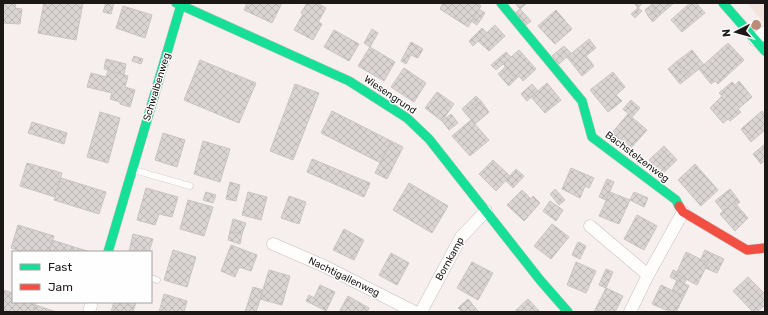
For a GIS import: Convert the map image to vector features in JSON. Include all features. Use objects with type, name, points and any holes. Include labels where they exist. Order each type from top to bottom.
[{"type":"street","name":"Bachstelzenweg","points":[[501,3],[582,101],[592,136],[676,200],[683,212],[747,250],[765,248]]},
{"type":"street","points":[[723,3],[760,36],[765,51]]},
{"type":"street","name":"Schwalbenweg","points":[[108,251],[178,4]]},
{"type":"street","name":"Wiesengrund","points":[[178,4],[349,81],[407,118],[429,139],[540,280],[568,312]]},
{"type":"street","name":"Bornkamp","points":[[421,312],[461,237],[486,211]]},
{"type":"street","points":[[630,312],[648,275],[683,212]]},
{"type":"street","points":[[590,226],[648,275]]},
{"type":"street","name":"Nachtigallenweg","points":[[273,244],[324,266],[415,312]]},
{"type":"lane","points":[[132,170],[190,186]]},
{"type":"shaded area","points":[[747,3],[765,3],[765,24]]},
{"type":"building","points":[[3,3],[16,3],[15,8],[22,9],[20,24],[3,23]]},
{"type":"building","points":[[44,3],[83,3],[76,40],[38,33]]},
{"type":"building","points":[[106,3],[114,3],[111,14],[103,12]]},
{"type":"building","points":[[247,3],[282,3],[272,23],[244,10]]},
{"type":"building","points":[[307,3],[317,3],[326,8],[318,22],[322,24],[313,40],[294,30]]},
{"type":"building","points":[[443,3],[477,3],[481,6],[468,27],[440,9]]},
{"type":"building","points":[[515,3],[527,3],[520,9]]},
{"type":"building","points":[[634,3],[643,3],[638,8]]},
{"type":"building","points":[[654,3],[674,3],[660,15],[651,5]]},
{"type":"building","points":[[690,3],[696,3],[705,13],[682,32],[671,20]]},
{"type":"building","points":[[651,5],[656,11],[648,16],[645,10]]},
{"type":"building","points":[[123,6],[152,15],[145,38],[116,28]]},
{"type":"building","points":[[638,8],[642,11],[635,18],[631,14]]},
{"type":"building","points":[[479,9],[485,13],[477,25],[471,21]]},
{"type":"building","points":[[520,9],[531,21],[526,25],[515,13]]},
{"type":"building","points":[[556,10],[572,29],[555,44],[538,26]]},
{"type":"building","points":[[656,11],[660,15],[653,22],[648,16]]},
{"type":"building","points":[[495,25],[505,36],[489,51],[478,41]]},
{"type":"building","points":[[482,28],[487,33],[473,46],[469,41]]},
{"type":"building","points":[[372,29],[378,33],[370,47],[364,43]]},
{"type":"building","points":[[334,30],[359,44],[349,61],[324,47]]},
{"type":"building","points":[[589,39],[596,48],[586,56],[594,66],[582,76],[567,57]]},
{"type":"building","points":[[411,42],[423,49],[418,58],[411,55],[406,64],[401,61]]},
{"type":"building","points":[[728,43],[744,60],[718,84],[715,81],[711,84],[699,69]]},
{"type":"building","points":[[564,46],[571,53],[559,64],[552,56]]},
{"type":"building","points":[[370,47],[395,62],[384,81],[358,66]]},
{"type":"building","points":[[519,50],[536,69],[523,81],[519,76],[516,79],[503,64]]},
{"type":"building","points":[[692,50],[704,65],[689,77],[676,62]]},
{"type":"building","points":[[506,52],[511,57],[496,70],[491,65]]},
{"type":"building","points":[[134,56],[143,59],[141,64],[132,61]]},
{"type":"building","points":[[106,59],[126,64],[124,75],[104,69]]},
{"type":"building","points":[[200,60],[256,83],[239,123],[184,100]]},
{"type":"building","points":[[676,62],[689,77],[680,84],[668,69]]},
{"type":"building","points":[[505,67],[516,79],[509,86],[498,74]]},
{"type":"building","points":[[404,68],[426,83],[414,102],[391,87]]},
{"type":"building","points":[[108,70],[128,76],[125,87],[135,90],[130,107],[110,99],[112,93],[87,87],[91,73],[106,77]]},
{"type":"building","points":[[613,72],[625,87],[616,95],[622,101],[608,112],[590,90]]},
{"type":"building","points":[[739,81],[752,97],[738,109],[741,112],[730,121],[728,119],[723,123],[710,108],[722,96],[719,93],[732,82],[735,85]]},
{"type":"building","points":[[547,83],[561,100],[545,113],[531,97]]},
{"type":"building","points":[[295,84],[319,93],[293,160],[270,151]]},
{"type":"building","points":[[532,84],[538,91],[527,101],[521,94]]},
{"type":"building","points":[[437,92],[454,104],[442,121],[425,108]]},
{"type":"building","points":[[476,96],[481,101],[466,114],[462,109]]},
{"type":"building","points":[[631,100],[640,108],[632,117],[623,109]]},
{"type":"building","points":[[481,101],[489,112],[475,124],[466,114]]},
{"type":"building","points":[[332,111],[391,141],[381,163],[321,133]]},
{"type":"building","points":[[762,111],[765,115],[765,130],[751,142],[741,129]]},
{"type":"building","points":[[100,112],[120,118],[108,163],[87,157]]},
{"type":"building","points":[[451,114],[458,123],[449,130],[442,121]]},
{"type":"building","points":[[628,114],[647,130],[629,150],[611,134]]},
{"type":"building","points":[[471,120],[489,140],[470,156],[452,136]]},
{"type":"building","points":[[32,122],[67,133],[64,144],[28,133]]},
{"type":"building","points":[[163,133],[185,140],[177,167],[155,160]]},
{"type":"building","points":[[203,141],[230,149],[220,182],[194,174]]},
{"type":"building","points":[[391,141],[403,147],[387,179],[375,173]]},
{"type":"building","points":[[765,144],[765,160],[761,164],[753,154]]},
{"type":"building","points":[[664,146],[677,160],[662,174],[649,160]]},
{"type":"building","points":[[312,159],[370,183],[364,197],[307,172]]},
{"type":"building","points":[[493,160],[510,176],[496,191],[479,174]]},
{"type":"building","points":[[27,163],[62,173],[55,197],[20,186]]},
{"type":"building","points":[[695,164],[718,190],[701,206],[678,180]]},
{"type":"building","points":[[571,168],[594,178],[589,188],[585,186],[580,198],[562,189]]},
{"type":"building","points":[[516,169],[524,176],[513,188],[506,181]]},
{"type":"building","points":[[61,178],[106,192],[99,214],[54,200]]},
{"type":"building","points":[[607,179],[614,182],[606,200],[599,197]]},
{"type":"building","points":[[230,182],[240,185],[236,201],[226,199]]},
{"type":"building","points":[[409,183],[448,206],[432,233],[393,210]]},
{"type":"building","points":[[146,188],[178,197],[172,217],[159,214],[155,225],[137,220]]},
{"type":"building","points":[[555,189],[565,200],[559,205],[550,194]]},
{"type":"building","points":[[730,189],[740,202],[736,205],[734,202],[723,211],[715,201]]},
{"type":"building","points":[[522,190],[531,199],[533,196],[540,203],[524,221],[507,205]]},
{"type":"building","points":[[206,192],[216,195],[213,203],[203,200]]},
{"type":"building","points":[[248,192],[267,197],[261,220],[242,215]]},
{"type":"building","points":[[610,192],[630,200],[619,224],[599,216]]},
{"type":"building","points":[[634,192],[648,198],[644,207],[630,200]]},
{"type":"building","points":[[289,196],[306,202],[299,224],[281,218]]},
{"type":"building","points":[[188,200],[213,207],[204,236],[180,229]]},
{"type":"building","points":[[550,201],[563,210],[556,221],[543,211]]},
{"type":"building","points":[[734,202],[748,218],[735,231],[720,214]]},
{"type":"building","points":[[637,215],[657,226],[644,250],[624,239]]},
{"type":"building","points":[[233,219],[246,223],[242,234],[230,231]]},
{"type":"building","points":[[552,224],[569,237],[551,259],[534,246]]},
{"type":"building","points":[[18,225],[54,236],[49,251],[20,251],[11,248]]},
{"type":"building","points":[[344,229],[364,240],[354,260],[333,250]]},
{"type":"building","points":[[230,231],[242,234],[240,244],[228,240]]},
{"type":"building","points":[[133,234],[153,239],[149,251],[129,251]]},
{"type":"building","points":[[52,240],[87,251],[49,251]]},
{"type":"building","points":[[578,242],[586,246],[580,259],[572,255]]},
{"type":"building","points":[[231,245],[257,255],[251,271],[239,267],[235,277],[221,271]]},
{"type":"building","points":[[173,250],[196,257],[187,287],[164,280]]},
{"type":"building","points":[[705,250],[724,259],[717,273],[705,268],[708,263],[701,259]]},
{"type":"building","points":[[686,252],[708,263],[697,285],[676,274]]},
{"type":"building","points":[[391,253],[409,263],[397,285],[379,275]]},
{"type":"building","points":[[472,262],[493,273],[478,300],[457,288]]},
{"type":"building","points":[[576,262],[596,271],[586,293],[567,285]]},
{"type":"building","points":[[606,269],[613,272],[606,288],[599,285]]},
{"type":"building","points":[[269,270],[290,276],[282,305],[260,299]]},
{"type":"building","points":[[673,270],[677,272],[676,274],[686,280],[684,284],[670,277]]},
{"type":"building","points":[[748,277],[765,294],[765,305],[757,312],[753,312],[733,291]]},
{"type":"building","points":[[677,280],[689,286],[684,296],[672,291]]},
{"type":"building","points":[[320,285],[335,292],[326,311],[306,301],[309,295],[314,298]]},
{"type":"building","points":[[661,285],[684,296],[676,312],[671,312],[652,304]]},
{"type":"building","points":[[253,287],[263,290],[256,312],[245,312]]},
{"type":"building","points":[[606,288],[623,296],[615,312],[594,312]]},
{"type":"building","points":[[3,290],[12,293],[12,303],[36,303],[33,312],[3,312]]},
{"type":"building","points":[[164,294],[187,301],[184,312],[159,312]]},
{"type":"building","points":[[348,296],[369,308],[367,312],[339,312]]},
{"type":"building","points":[[468,299],[478,311],[477,312],[462,312],[458,308]]},
{"type":"building","points":[[528,299],[540,312],[514,312]]},
{"type":"building","points":[[114,303],[136,303],[133,312],[111,312]]},
{"type":"building","points":[[35,305],[57,312],[33,312]]},
{"type":"traffic: fast","points":[[176,3],[349,81],[407,118],[429,139],[540,280],[568,312]]},
{"type":"traffic: fast","points":[[501,3],[582,101],[592,137],[676,200],[679,206]]},
{"type":"traffic: fast","points":[[723,3],[765,51]]},
{"type":"traffic: fast","points":[[108,251],[181,5]]},
{"type":"traffic: jam","points":[[679,206],[683,212],[747,250],[765,248]]}]
